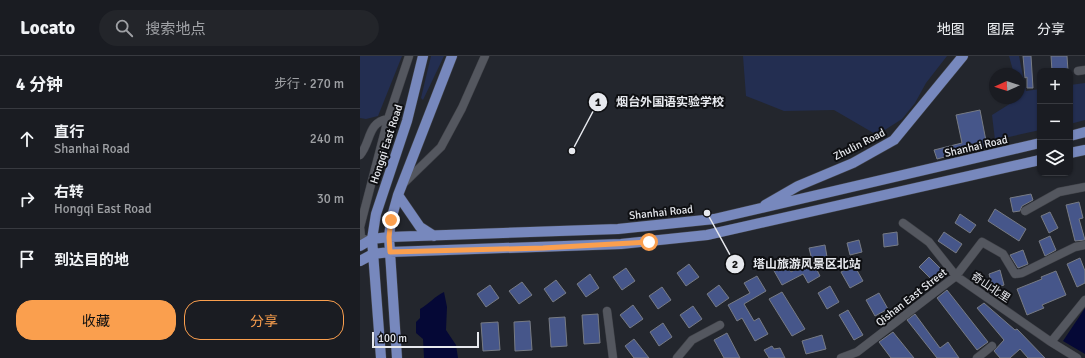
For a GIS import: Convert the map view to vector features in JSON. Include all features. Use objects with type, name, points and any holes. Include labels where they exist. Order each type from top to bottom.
[{"type":"main road","name":"Hongqi East Road","points":[[381,358],[372,239],[376,214],[407,121],[423,56]]},
{"type":"main road","points":[[397,358],[389,237],[392,215],[402,185],[452,56]]},
{"type":"main road","name":"Zhulin Road","points":[[761,208],[772,200],[798,186],[853,163],[894,140],[963,56]]},
{"type":"main road","points":[[1073,135],[1085,132]]},
{"type":"main road","name":"Shanhai Road","points":[[372,239],[389,237],[618,229],[714,218],[1037,144]]},
{"type":"main road","points":[[1073,152],[1085,150]]},
{"type":"main road","points":[[360,260],[373,254],[390,252],[621,244],[707,234],[1037,161]]},
{"type":"main road","points":[[398,196],[420,227],[434,236]]},
{"type":"main road","points":[[360,246],[372,239]]},
{"type":"street","points":[[372,239],[365,240],[361,237],[360,227],[388,119],[408,56]]},
{"type":"street","points":[[402,185],[441,147],[462,108],[485,56]]},
{"type":"street","points":[[360,155],[364,150],[370,131],[382,120],[388,119]]},
{"type":"street","points":[[1025,211],[1059,192],[1085,187]]},
{"type":"street","name":"奇山北里","points":[[903,223],[929,242],[956,276],[1051,342],[1077,358]]},
{"type":"street","name":"Qishan East Street","points":[[841,358],[857,352],[956,276],[982,242],[1003,254],[1015,274],[1022,273],[1075,247],[1085,246]]},
{"type":"street","points":[[1051,342],[1085,300]]},
{"type":"street","points":[[607,311],[613,358]]},
{"type":"street","points":[[677,358],[692,340],[720,325]]},
{"type":"street","points":[[977,358],[992,346]]},
{"type":"shaded area","points":[[360,56],[402,56],[378,116],[366,119],[360,118]]},
{"type":"shaded area","points":[[431,56],[444,56],[423,100],[421,98]]},
{"type":"shaded area","points":[[743,56],[947,56],[926,83],[915,103],[902,119],[877,135],[834,110],[784,111],[746,96]]},
{"type":"shaded area","points":[[1009,56],[1019,56],[1021,68],[1012,68]]},
{"type":"shaded area","points":[[1085,83],[1085,120],[1073,123],[1073,104],[1073,85]]},
{"type":"shaded area","points":[[1025,86],[1026,91],[1037,89],[1037,131],[995,140],[992,115],[1010,104],[1025,104]]},
{"type":"shaded area","points":[[444,292],[447,307],[446,330],[456,345],[458,358],[424,358],[423,339],[416,333],[416,322],[420,318],[420,309]]},
{"type":"shaded area","points":[[1085,308],[1085,354],[1063,341]]},
{"type":"building","points":[[1023,56],[1031,56],[1033,88],[1027,88],[1027,77],[1025,78]]},
{"type":"building","points":[[1051,56],[1067,56],[1068,68],[1052,68]]},
{"type":"building","points":[[980,110],[987,146],[937,159],[934,150],[962,143],[956,115]]},
{"type":"building","points":[[1031,194],[1033,200],[1022,206],[1020,211],[1013,212],[1010,198]]},
{"type":"building","points":[[1079,202],[1083,218],[1079,219],[1085,240],[1075,241],[1066,205]]},
{"type":"building","points":[[995,209],[1026,229],[1019,241],[988,221]]},
{"type":"building","points":[[1050,212],[1058,228],[1049,233],[1041,216]]},
{"type":"building","points":[[960,214],[976,225],[970,233],[955,223]]},
{"type":"building","points":[[897,232],[898,245],[884,247],[883,234]]},
{"type":"building","points":[[944,232],[962,244],[956,253],[938,241]]},
{"type":"building","points":[[1050,236],[1056,250],[1045,256],[1039,241]]},
{"type":"building","points":[[859,240],[862,252],[850,255],[847,243]]},
{"type":"building","points":[[825,245],[827,257],[812,260],[809,248]]},
{"type":"building","points":[[1023,250],[1028,264],[1018,268],[1010,255]]},
{"type":"building","points":[[929,257],[944,272],[934,282],[919,267]]},
{"type":"building","points":[[1080,258],[1085,271],[1085,283],[1077,287],[1067,264]]},
{"type":"building","points":[[812,260],[820,276],[808,283],[803,274],[782,285],[773,269],[786,262],[791,272]]},
{"type":"building","points":[[689,264],[699,277],[686,286],[677,273]]},
{"type":"building","points":[[854,265],[863,281],[850,288],[841,272]]},
{"type":"building","points":[[626,268],[635,281],[622,290],[613,277]]},
{"type":"building","points":[[1000,270],[1004,285],[993,289],[989,274]]},
{"type":"building","points":[[1056,271],[1066,295],[1042,305],[1044,308],[1027,315],[1017,289],[1042,279],[1041,277]]},
{"type":"building","points":[[590,274],[599,288],[586,297],[577,284]]},
{"type":"building","points":[[757,276],[766,291],[744,304],[754,321],[759,318],[768,334],[755,341],[742,318],[737,321],[728,305],[750,293],[744,283]]},
{"type":"building","points":[[556,280],[566,293],[553,302],[544,289]]},
{"type":"building","points":[[522,282],[532,295],[519,304],[509,291]]},
{"type":"building","points":[[490,285],[499,298],[486,307],[477,294]]},
{"type":"building","points":[[719,285],[729,298],[716,307],[707,294]]},
{"type":"building","points":[[830,286],[839,302],[827,309],[818,293]]},
{"type":"building","points":[[662,287],[671,300],[658,309],[649,296]]},
{"type":"building","points":[[947,290],[988,342],[977,350],[937,298]]},
{"type":"building","points":[[782,292],[805,329],[792,336],[769,299]]},
{"type":"building","points":[[879,293],[888,309],[875,316],[866,300]]},
{"type":"building","points":[[984,303],[1015,330],[1017,329],[1045,358],[1028,358],[1020,349],[1010,358],[1000,358],[994,351],[1004,340],[977,308]]},
{"type":"building","points":[[633,305],[643,319],[630,328],[620,315]]},
{"type":"building","points":[[693,306],[702,319],[689,328],[680,315]]},
{"type":"building","points":[[848,310],[863,335],[854,340],[839,315]]},
{"type":"building","points":[[598,314],[600,343],[584,344],[582,315]]},
{"type":"building","points":[[915,314],[940,348],[948,342],[959,358],[937,358],[907,320]]},
{"type":"building","points":[[565,317],[567,346],[551,347],[549,318]]},
{"type":"building","points":[[530,321],[532,350],[515,351],[514,322]]},
{"type":"building","points":[[498,322],[500,350],[483,351],[481,323]]},
{"type":"building","points":[[663,323],[672,337],[659,346],[650,332]]},
{"type":"building","points":[[893,332],[914,358],[891,358],[879,342]]},
{"type":"building","points":[[727,333],[740,358],[724,358],[714,340]]},
{"type":"building","points":[[822,335],[826,349],[806,354],[802,341]]},
{"type":"building","points":[[634,339],[649,358],[634,358],[625,346]]},
{"type":"building","points":[[772,346],[774,349],[780,348],[785,358],[769,358],[764,350]]},
{"type":"place","name":"烟台外国语实验学校","points":[[572,151]]},
{"type":"place","name":"塔山旅游风景区北站","points":[[707,213]]},
{"type":"route","points":[[391,220],[389,237],[390,252],[543,248],[649,242]]}]
